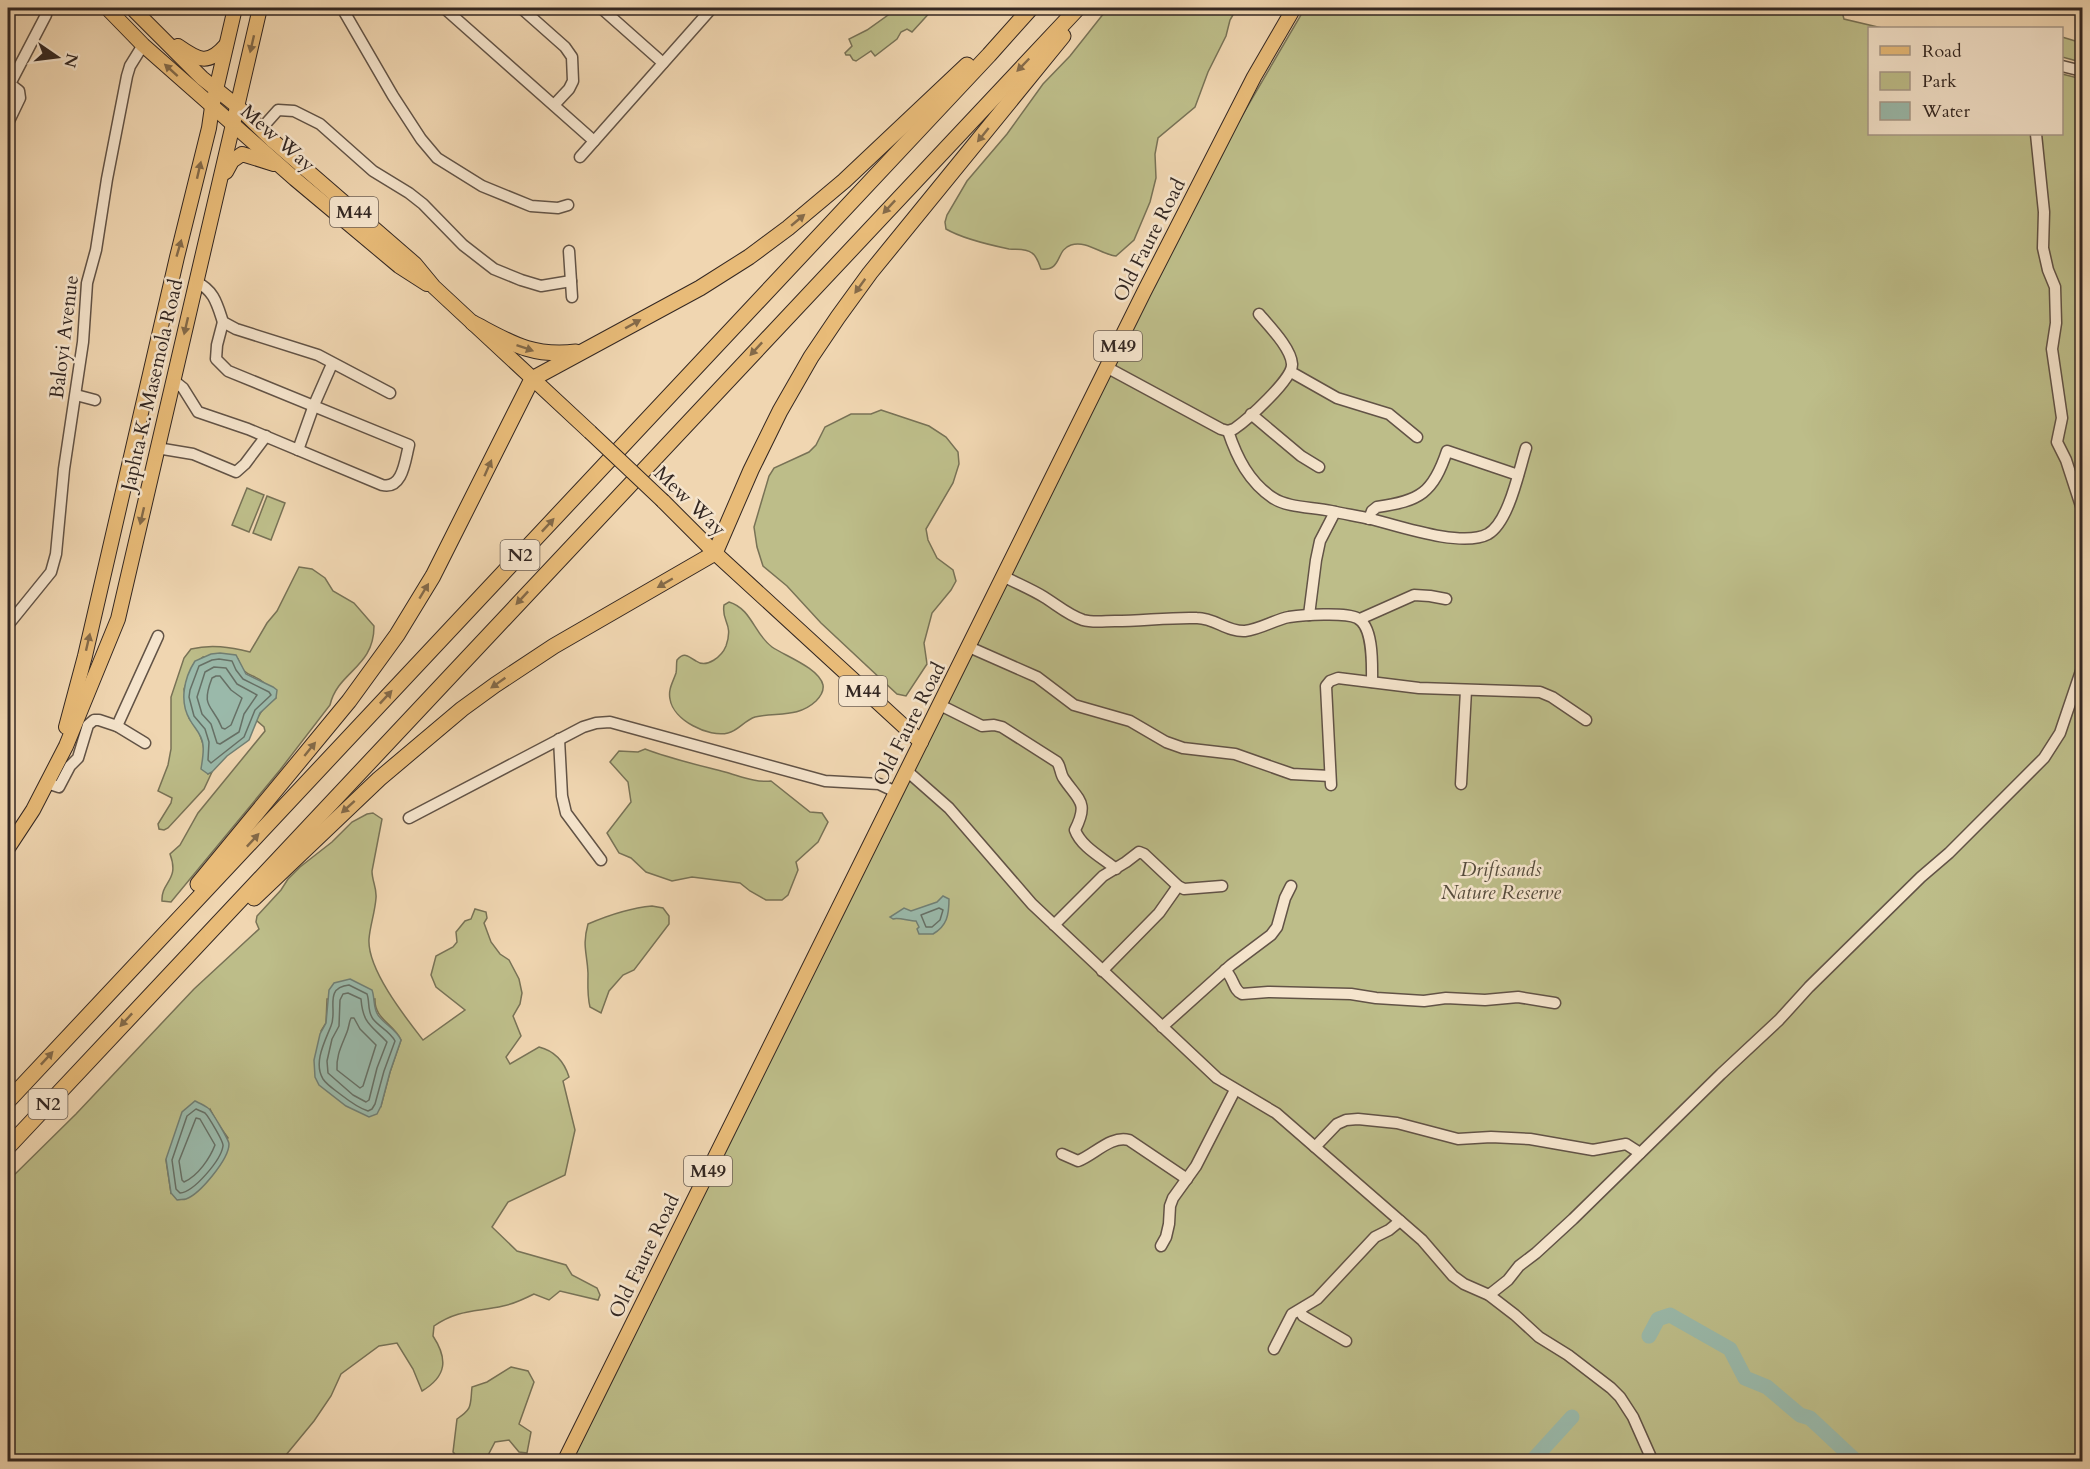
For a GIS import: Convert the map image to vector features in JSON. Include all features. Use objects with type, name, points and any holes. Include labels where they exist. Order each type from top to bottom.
[{"type":"highway","points":[[171,927],[184,903],[349,701],[397,635],[433,576],[531,379],[700,288],[749,257],[788,228],[891,138],[1026,8]]},
{"type":"highway","name":"N2","points":[[8,1101],[1031,8]]},
{"type":"highway","name":"N2","points":[[8,1147],[1078,8]]},
{"type":"highway","points":[[163,980],[192,958],[363,793],[462,709],[554,646],[715,554],[751,470],[780,411],[811,357],[838,317],[870,273],[1086,8]]},
{"type":"highway","points":[[473,323],[526,350],[553,353],[582,352]]},
{"type":"main road","name":"Mew Way","points":[[107,8],[143,45],[281,167],[399,266],[420,281],[434,287]]},
{"type":"main road","name":"Mew Way","points":[[132,8],[197,73],[415,264],[434,287],[663,501],[715,554],[921,742]]},
{"type":"main road","name":"Japhta K. Masemola Road","points":[[56,764],[85,656],[235,8]]},
{"type":"main road","name":"Japhta K. Masemola Road","points":[[8,848],[33,810],[66,746],[118,619],[260,8]]},
{"type":"main road","name":"Old Faure Road","points":[[564,1461],[1233,117],[1294,8]]},
{"type":"main road","points":[[151,28],[200,58],[213,57],[226,45]]},
{"type":"main road","points":[[218,187],[231,161],[242,154],[281,167]]},
{"type":"street","points":[[342,8],[386,85],[432,153],[467,178],[496,193],[531,206],[561,208],[568,206]]},
{"type":"street","points":[[444,8],[594,141]]},
{"type":"street","points":[[521,8],[566,47],[572,57],[573,81],[569,89],[554,105]]},
{"type":"street","points":[[601,8],[663,63]]},
{"type":"street","points":[[580,157],[712,8]]},
{"type":"street","points":[[8,123],[20,98],[19,91],[9,85],[46,15]]},
{"type":"street","name":"Baloyi Avenue","points":[[8,625],[44,581],[54,564],[64,469],[83,342],[87,283],[96,250],[124,87],[130,66],[143,45]]},
{"type":"street","points":[[2063,66],[2082,71]]},
{"type":"street","points":[[261,129],[278,110],[294,111],[315,121],[373,171],[442,217],[470,251],[494,269],[541,286],[571,280]]},
{"type":"street","points":[[2036,135],[2044,212],[2043,248],[2055,287],[2056,323],[2052,349],[2062,418],[2057,442],[2066,460],[2082,509]]},
{"type":"street","points":[[569,251],[572,297]]},
{"type":"street","points":[[196,282],[206,287],[213,295],[224,322],[236,329],[318,355],[390,393]]},
{"type":"street","points":[[1228,431],[1234,429],[1251,414],[1291,372],[1289,352],[1259,314]]},
{"type":"street","points":[[174,380],[183,388],[198,412],[266,436],[388,486],[398,480],[409,445],[228,371],[216,359],[217,345],[224,322]]},
{"type":"street","points":[[298,450],[332,364]]},
{"type":"street","points":[[1108,368],[1228,431],[1234,450],[1245,470],[1260,488],[1275,500],[1369,519],[1415,532],[1460,538],[1479,538],[1489,533],[1499,524],[1508,507],[1526,448]]},
{"type":"street","points":[[1291,372],[1337,398],[1389,414],[1417,437]]},
{"type":"street","points":[[76,395],[95,400]]},
{"type":"street","points":[[1251,414],[1301,456],[1319,467]]},
{"type":"street","points":[[157,448],[193,454],[236,472],[242,468],[266,436]]},
{"type":"street","points":[[1369,519],[1377,507],[1419,497],[1430,488],[1440,473],[1447,451],[1518,475]]},
{"type":"street","points":[[1310,615],[1320,540],[1335,512]]},
{"type":"street","points":[[1003,576],[1042,596],[1069,614],[1085,620],[1138,621],[1198,617],[1233,630],[1244,631],[1264,627],[1287,618],[1310,615],[1351,616],[1360,619],[1366,626],[1370,642],[1372,682]]},
{"type":"street","points":[[1360,619],[1414,595],[1446,599]]},
{"type":"street","points":[[117,726],[158,636]]},
{"type":"street","points":[[969,647],[1037,677],[1074,705],[1130,721],[1166,742],[1183,748],[1235,754],[1292,774],[1330,780],[1326,686],[1330,681],[1338,678],[1419,688],[1540,692],[1552,697],[1586,720]]},
{"type":"street","points":[[1489,1295],[1573,1219],[1779,1020],[1809,987],[2044,758],[2060,733],[2082,668]]},
{"type":"street","points":[[1461,784],[1466,690]]},
{"type":"street","points":[[940,705],[982,726],[1002,727],[1057,762],[1062,775],[1082,804],[1082,816],[1075,830],[1077,835],[1116,869]]},
{"type":"street","points":[[47,783],[59,787],[70,766],[80,754],[91,722],[99,720],[117,726],[145,742]]},
{"type":"street","points":[[409,818],[583,727],[610,722],[825,781],[879,784],[896,792]]},
{"type":"street","points":[[559,739],[562,796],[566,813],[601,860]]},
{"type":"street","points":[[907,771],[949,808],[1032,904],[1216,1078],[1276,1113],[1431,1249],[1453,1276],[1464,1284],[1489,1295],[1539,1337],[1568,1355],[1620,1397],[1633,1417],[1653,1461]]},
{"type":"street","points":[[1054,925],[1103,876],[1139,852],[1184,889],[1222,886]]},
{"type":"street","points":[[1102,971],[1159,913],[1178,886]]},
{"type":"street","points":[[1162,1027],[1225,970],[1271,935],[1277,927],[1285,898],[1291,886]]},
{"type":"street","points":[[1225,970],[1231,975],[1236,989],[1242,994],[1268,992],[1345,994],[1424,1001],[1446,998],[1485,1000],[1518,997],[1555,1003]]},
{"type":"street","points":[[1161,1246],[1169,1224],[1170,1206],[1196,1166],[1235,1090]]},
{"type":"street","points":[[1315,1147],[1337,1124],[1346,1120],[1358,1119],[1397,1123],[1458,1139],[1491,1137],[1530,1139],[1593,1150],[1626,1144],[1640,1153]]},
{"type":"street","points":[[1062,1154],[1078,1161],[1114,1140],[1122,1138],[1129,1140],[1187,1179]]},
{"type":"street","points":[[1274,1349],[1292,1314],[1317,1299],[1375,1237],[1400,1221]]},
{"type":"street","points":[[1300,1311],[1303,1316],[1346,1341]]},
{"type":"green space","points":[[898,8],[934,8],[912,32],[907,29],[901,32],[897,39],[875,56],[871,51],[856,61],[850,55],[846,55],[845,53],[852,46],[849,39],[867,30]]},
{"type":"green space","points":[[1108,8],[1237,8],[1195,107],[1158,138],[1155,154],[1156,178],[1150,202],[1134,240],[1116,256],[1083,244],[1071,245],[1063,251],[1053,267],[1041,269],[1038,260],[1029,251],[985,244],[946,229],[947,215],[967,181],[1007,134],[1043,84],[1070,56]]},
{"type":"green space","name":"Driftsands Nature Reserve","points":[[1305,8],[1841,8],[1844,19],[1878,27],[1868,27],[1868,135],[2063,135],[2063,74],[2082,79],[2082,1461],[567,1462],[1198,191]]},
{"type":"green space","points":[[2063,37],[2082,43],[2077,61],[2063,57]]},
{"type":"green space","points":[[881,410],[929,426],[946,437],[958,452],[959,464],[953,483],[926,529],[928,540],[937,558],[953,570],[956,581],[932,613],[924,643],[927,664],[906,696],[897,694],[821,623],[787,586],[763,566],[754,527],[769,476],[774,468],[809,452],[816,445],[825,427],[851,414],[871,414]]},
{"type":"green space","points":[[247,488],[264,495],[249,532],[232,525]]},
{"type":"green space","points":[[267,496],[285,503],[271,540],[253,533]]},
{"type":"green space","points":[[299,567],[312,569],[325,578],[333,591],[354,603],[374,626],[368,651],[340,684],[330,705],[280,770],[171,902],[162,901],[162,894],[173,870],[170,854],[180,845],[198,813],[265,731],[256,720],[263,709],[276,698],[263,682],[245,672],[238,659],[203,657],[193,665],[184,689],[189,718],[199,732],[208,774],[212,772],[204,789],[168,828],[159,829],[158,824],[172,798],[158,791],[168,765],[171,749],[171,697],[184,658],[191,649],[213,646],[250,652],[277,611]]},
{"type":"green space","points":[[729,602],[743,610],[772,647],[815,673],[823,687],[817,699],[802,710],[755,717],[732,732],[720,734],[702,730],[685,720],[673,707],[670,692],[676,673],[677,660],[680,657],[686,656],[705,663],[714,660],[724,650],[729,632],[724,615],[724,605]]},
{"type":"green space","points":[[645,749],[748,779],[771,781],[810,812],[822,813],[828,822],[818,842],[796,862],[798,870],[788,895],[782,900],[766,900],[740,883],[692,877],[672,881],[646,872],[631,858],[619,853],[607,833],[631,802],[628,782],[610,762],[619,751],[638,752]]},
{"type":"green space","points":[[373,813],[382,819],[372,871],[376,894],[369,939],[370,951],[380,978],[415,1030],[423,1040],[465,1010],[436,987],[431,975],[436,956],[453,947],[457,942],[456,932],[465,921],[471,919],[475,909],[486,912],[487,918],[484,923],[491,942],[500,954],[509,960],[519,979],[522,993],[520,1004],[513,1016],[521,1036],[506,1057],[510,1064],[539,1047],[554,1054],[567,1071],[569,1077],[563,1081],[575,1130],[565,1175],[508,1202],[492,1227],[517,1251],[566,1265],[572,1275],[597,1288],[600,1295],[598,1300],[560,1291],[549,1300],[534,1294],[511,1304],[460,1314],[443,1321],[434,1326],[433,1336],[441,1352],[443,1366],[436,1379],[422,1391],[413,1369],[397,1343],[379,1346],[341,1374],[331,1396],[314,1421],[281,1461],[8,1462],[8,1181],[76,1114],[194,989],[259,929],[256,922],[257,916],[288,879],[352,822]],"holes":[[[327,999],[375,999],[381,1017],[398,1034],[401,1040],[381,1106],[321,1031],[326,1023]],[[210,1109],[228,1138],[171,1193],[166,1160]]]},
{"type":"green space","points":[[652,906],[663,908],[669,916],[669,924],[634,970],[623,975],[609,991],[601,1013],[590,1007],[588,998],[585,944],[588,924],[619,912]]},
{"type":"green space","points":[[511,1367],[528,1371],[534,1382],[519,1424],[531,1432],[527,1453],[519,1452],[509,1440],[495,1442],[485,1461],[463,1460],[453,1452],[457,1419],[470,1406],[472,1387],[487,1382]]},
{"type":"water","points":[[220,653],[236,655],[246,674],[277,690],[276,698],[260,713],[249,740],[208,774],[201,769],[202,741],[187,713],[184,690],[195,661]]},
{"type":"water","points":[[943,896],[949,899],[948,915],[944,924],[933,934],[919,934],[916,921],[890,917],[904,908],[911,911],[937,902]]},
{"type":"water","points":[[350,979],[372,990],[378,1015],[401,1040],[381,1106],[377,1114],[369,1117],[346,1106],[319,1085],[315,1077],[314,1060],[320,1034],[326,1023],[329,990],[334,983]]},
{"type":"water","points":[[195,1101],[210,1110],[229,1144],[228,1150],[219,1167],[199,1190],[186,1199],[177,1200],[171,1193],[166,1159],[182,1112]]},
{"type":"waterway","points":[[1649,1336],[1658,1319],[1670,1315],[1730,1349],[1745,1378],[1767,1387],[1800,1415],[1810,1418],[1857,1462]]},
{"type":"waterway","points":[[1531,1462],[1572,1417]]},
{"type":"railway","points":[[8,32],[22,8]]}]
